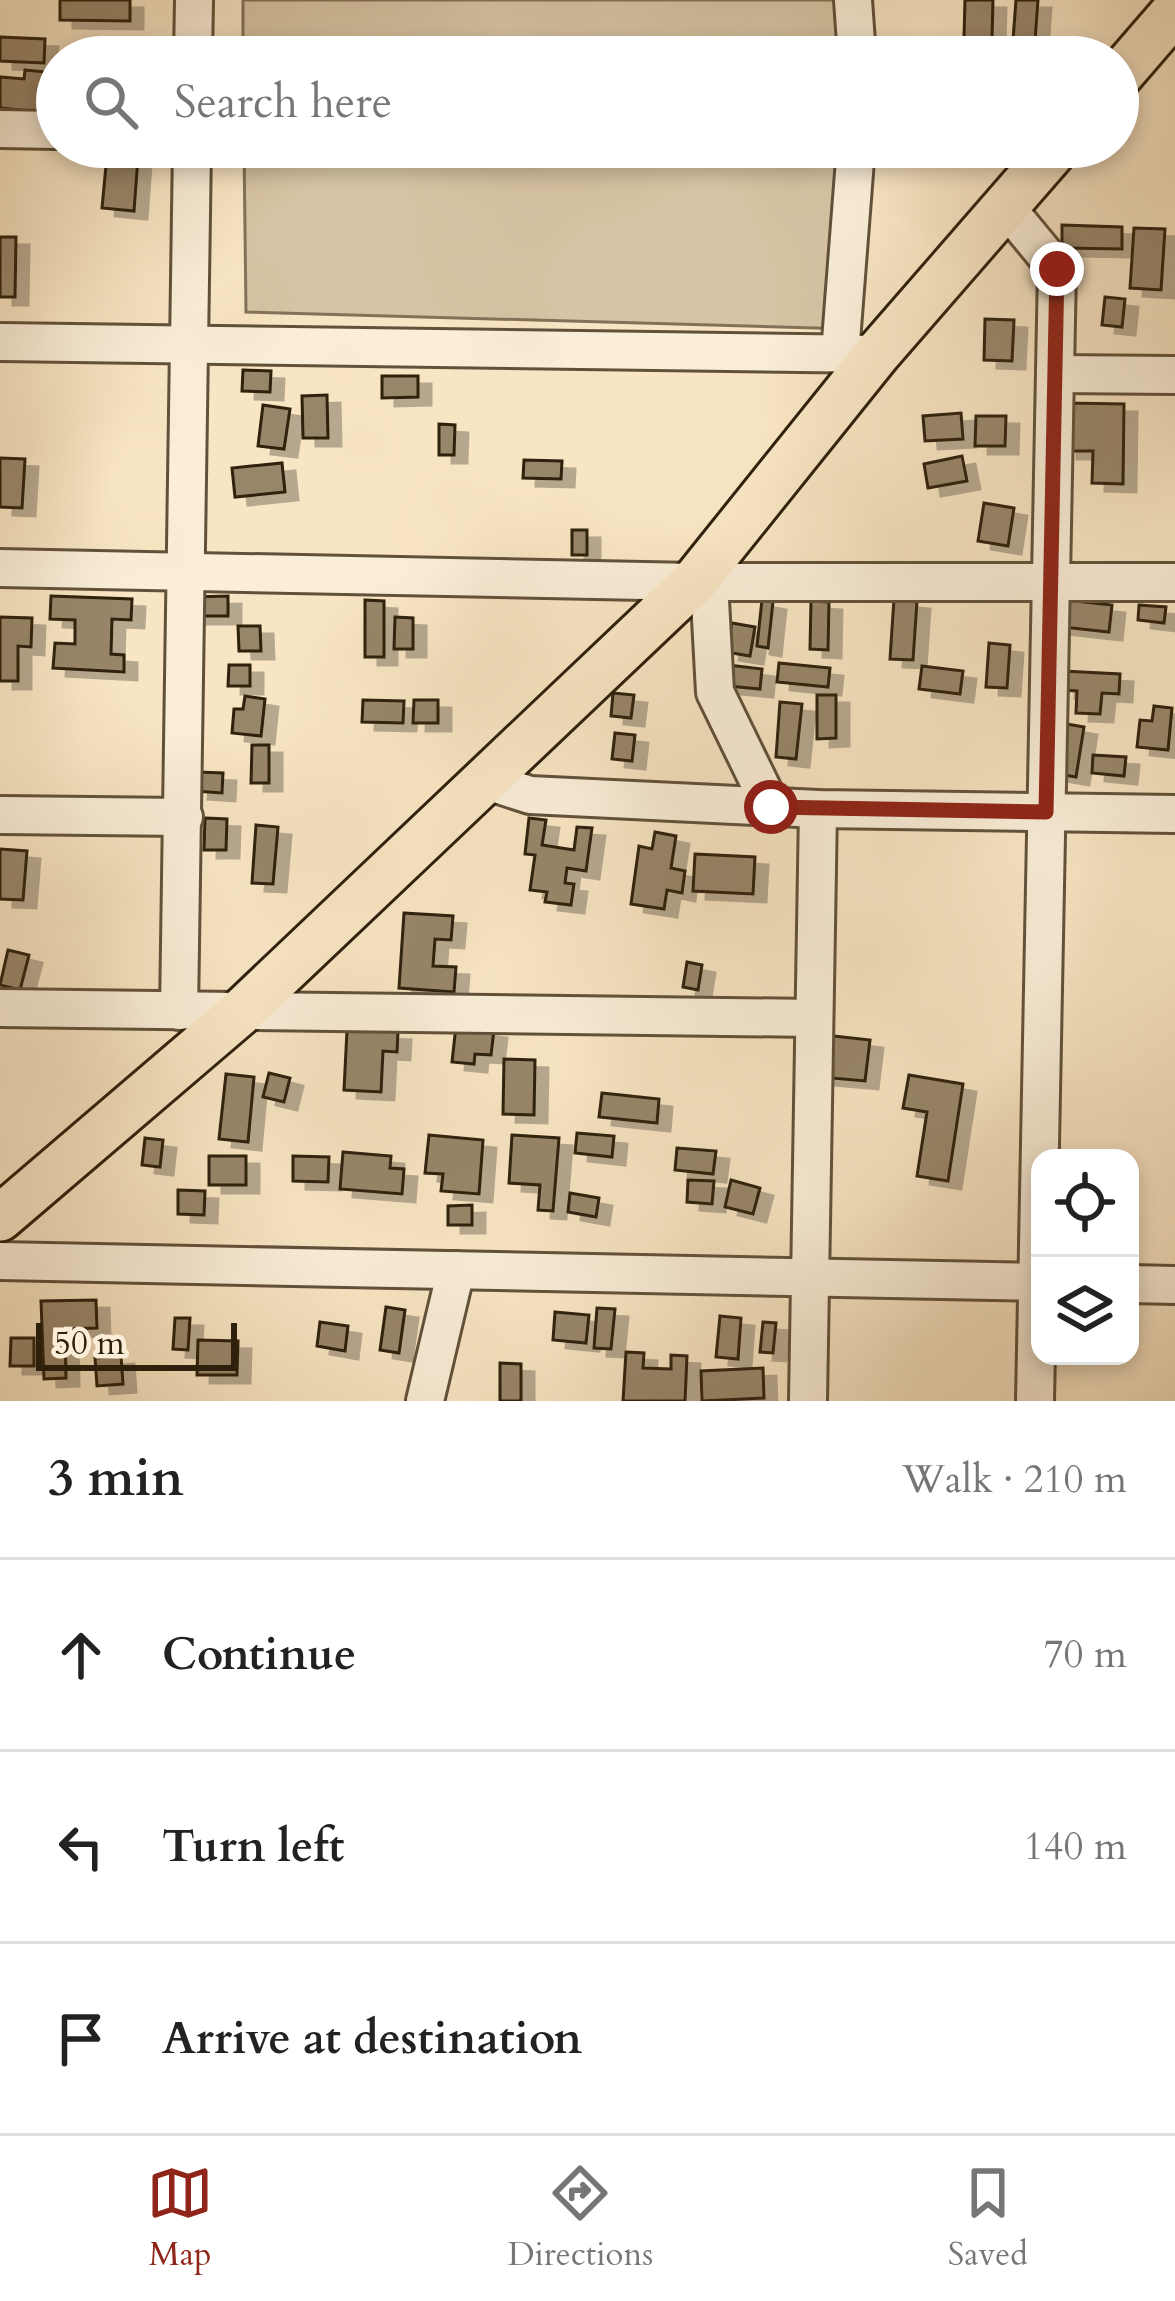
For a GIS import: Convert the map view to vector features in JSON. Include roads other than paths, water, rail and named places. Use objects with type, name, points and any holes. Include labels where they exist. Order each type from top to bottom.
[{"type":"main road","points":[[1139,53],[1175,11]]},
{"type":"main road","points":[[0,1218],[242,1011],[701,582],[858,354],[1038,168]]},
{"type":"street","points":[[193,36],[194,0]]},
{"type":"street","points":[[854,0],[856,36]]},
{"type":"street","points":[[0,129],[36,130]]},
{"type":"street","points":[[179,1011],[192,168]]},
{"type":"street","points":[[0,342],[858,354],[856,168]]},
{"type":"street","points":[[1005,206],[1057,269],[1039,1257]]},
{"type":"street","points":[[1055,374],[1175,375]]},
{"type":"street","points":[[0,568],[701,582],[1175,582]]},
{"type":"street","points":[[701,582],[715,692],[771,807]]},
{"type":"street","points":[[487,781],[530,795],[771,807],[1175,814]]},
{"type":"street","points":[[808,1401],[818,809]]},
{"type":"street","points":[[0,815],[184,817]]},
{"type":"street","points":[[0,1008],[814,1018]]},
{"type":"street","points":[[0,1261],[1031,1282]]},
{"type":"street","points":[[424,1401],[456,1270]]},
{"type":"street","points":[[1139,1284],[1175,1285]]},
{"type":"street","points":[[1035,1401],[1036,1365]]}]
